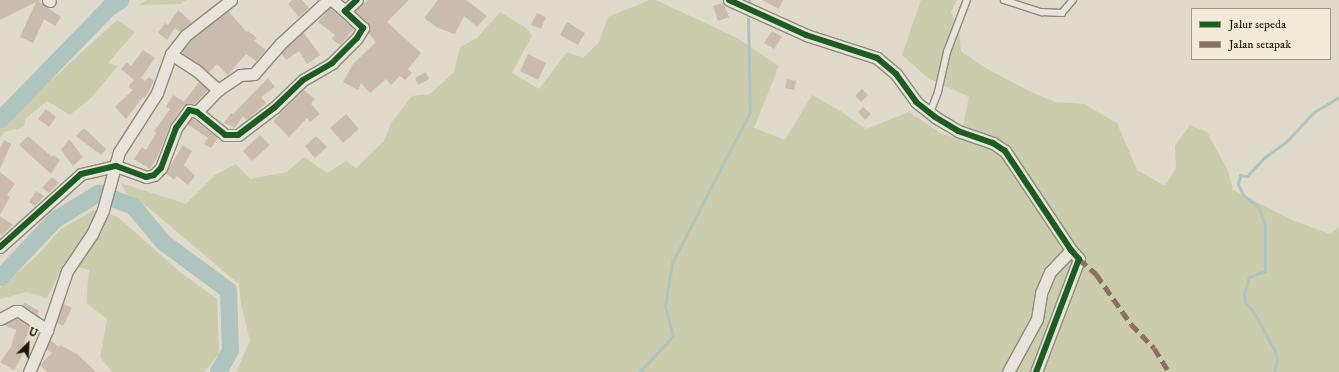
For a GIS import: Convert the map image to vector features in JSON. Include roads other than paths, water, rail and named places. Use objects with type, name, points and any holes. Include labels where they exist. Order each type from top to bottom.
[{"type":"street","points":[[30,372],[47,330],[67,271],[92,234],[102,210],[111,184],[119,152],[157,94],[171,54],[186,35],[231,0]]},
{"type":"street","points":[[197,112],[218,90],[240,75],[254,74],[280,44],[328,0]]},
{"type":"street","points":[[0,247],[37,216],[74,178],[81,174],[116,166],[146,176],[154,175],[161,168],[182,117],[189,110],[197,112],[225,135],[238,135],[275,107],[303,80],[332,64],[356,38],[363,28],[332,0]]},
{"type":"street","points":[[345,11],[357,0]]},
{"type":"street","points":[[729,0],[806,34],[878,58],[896,74],[916,102],[930,113],[958,131],[993,143],[1005,151],[1071,250],[1079,259],[1036,372]]},
{"type":"street","points":[[171,54],[189,64],[218,90]]},
{"type":"street","points":[[1008,372],[1037,319],[1041,293],[1050,272],[1071,250]]},
{"type":"street","points":[[0,319],[11,312],[19,311],[47,330]]},
{"type":"lane","points":[[930,113],[938,92],[946,52],[967,0]]},
{"type":"lane","points":[[1004,0],[1042,12],[1062,12],[1073,0]]},
{"type":"waterway","points":[[0,119],[109,7],[120,0]]},
{"type":"waterway","points":[[639,372],[673,336],[665,306],[672,263],[750,112],[748,18]]},
{"type":"waterway","points":[[1274,372],[1277,360],[1275,351],[1253,311],[1245,303],[1244,294],[1249,277],[1265,271],[1265,225],[1258,207],[1243,195],[1238,184],[1240,175],[1247,176],[1265,157],[1286,142],[1314,112],[1339,97]]},
{"type":"waterway","points":[[0,277],[55,219],[98,193],[133,206],[163,242],[228,290],[230,350],[218,372]]}]
